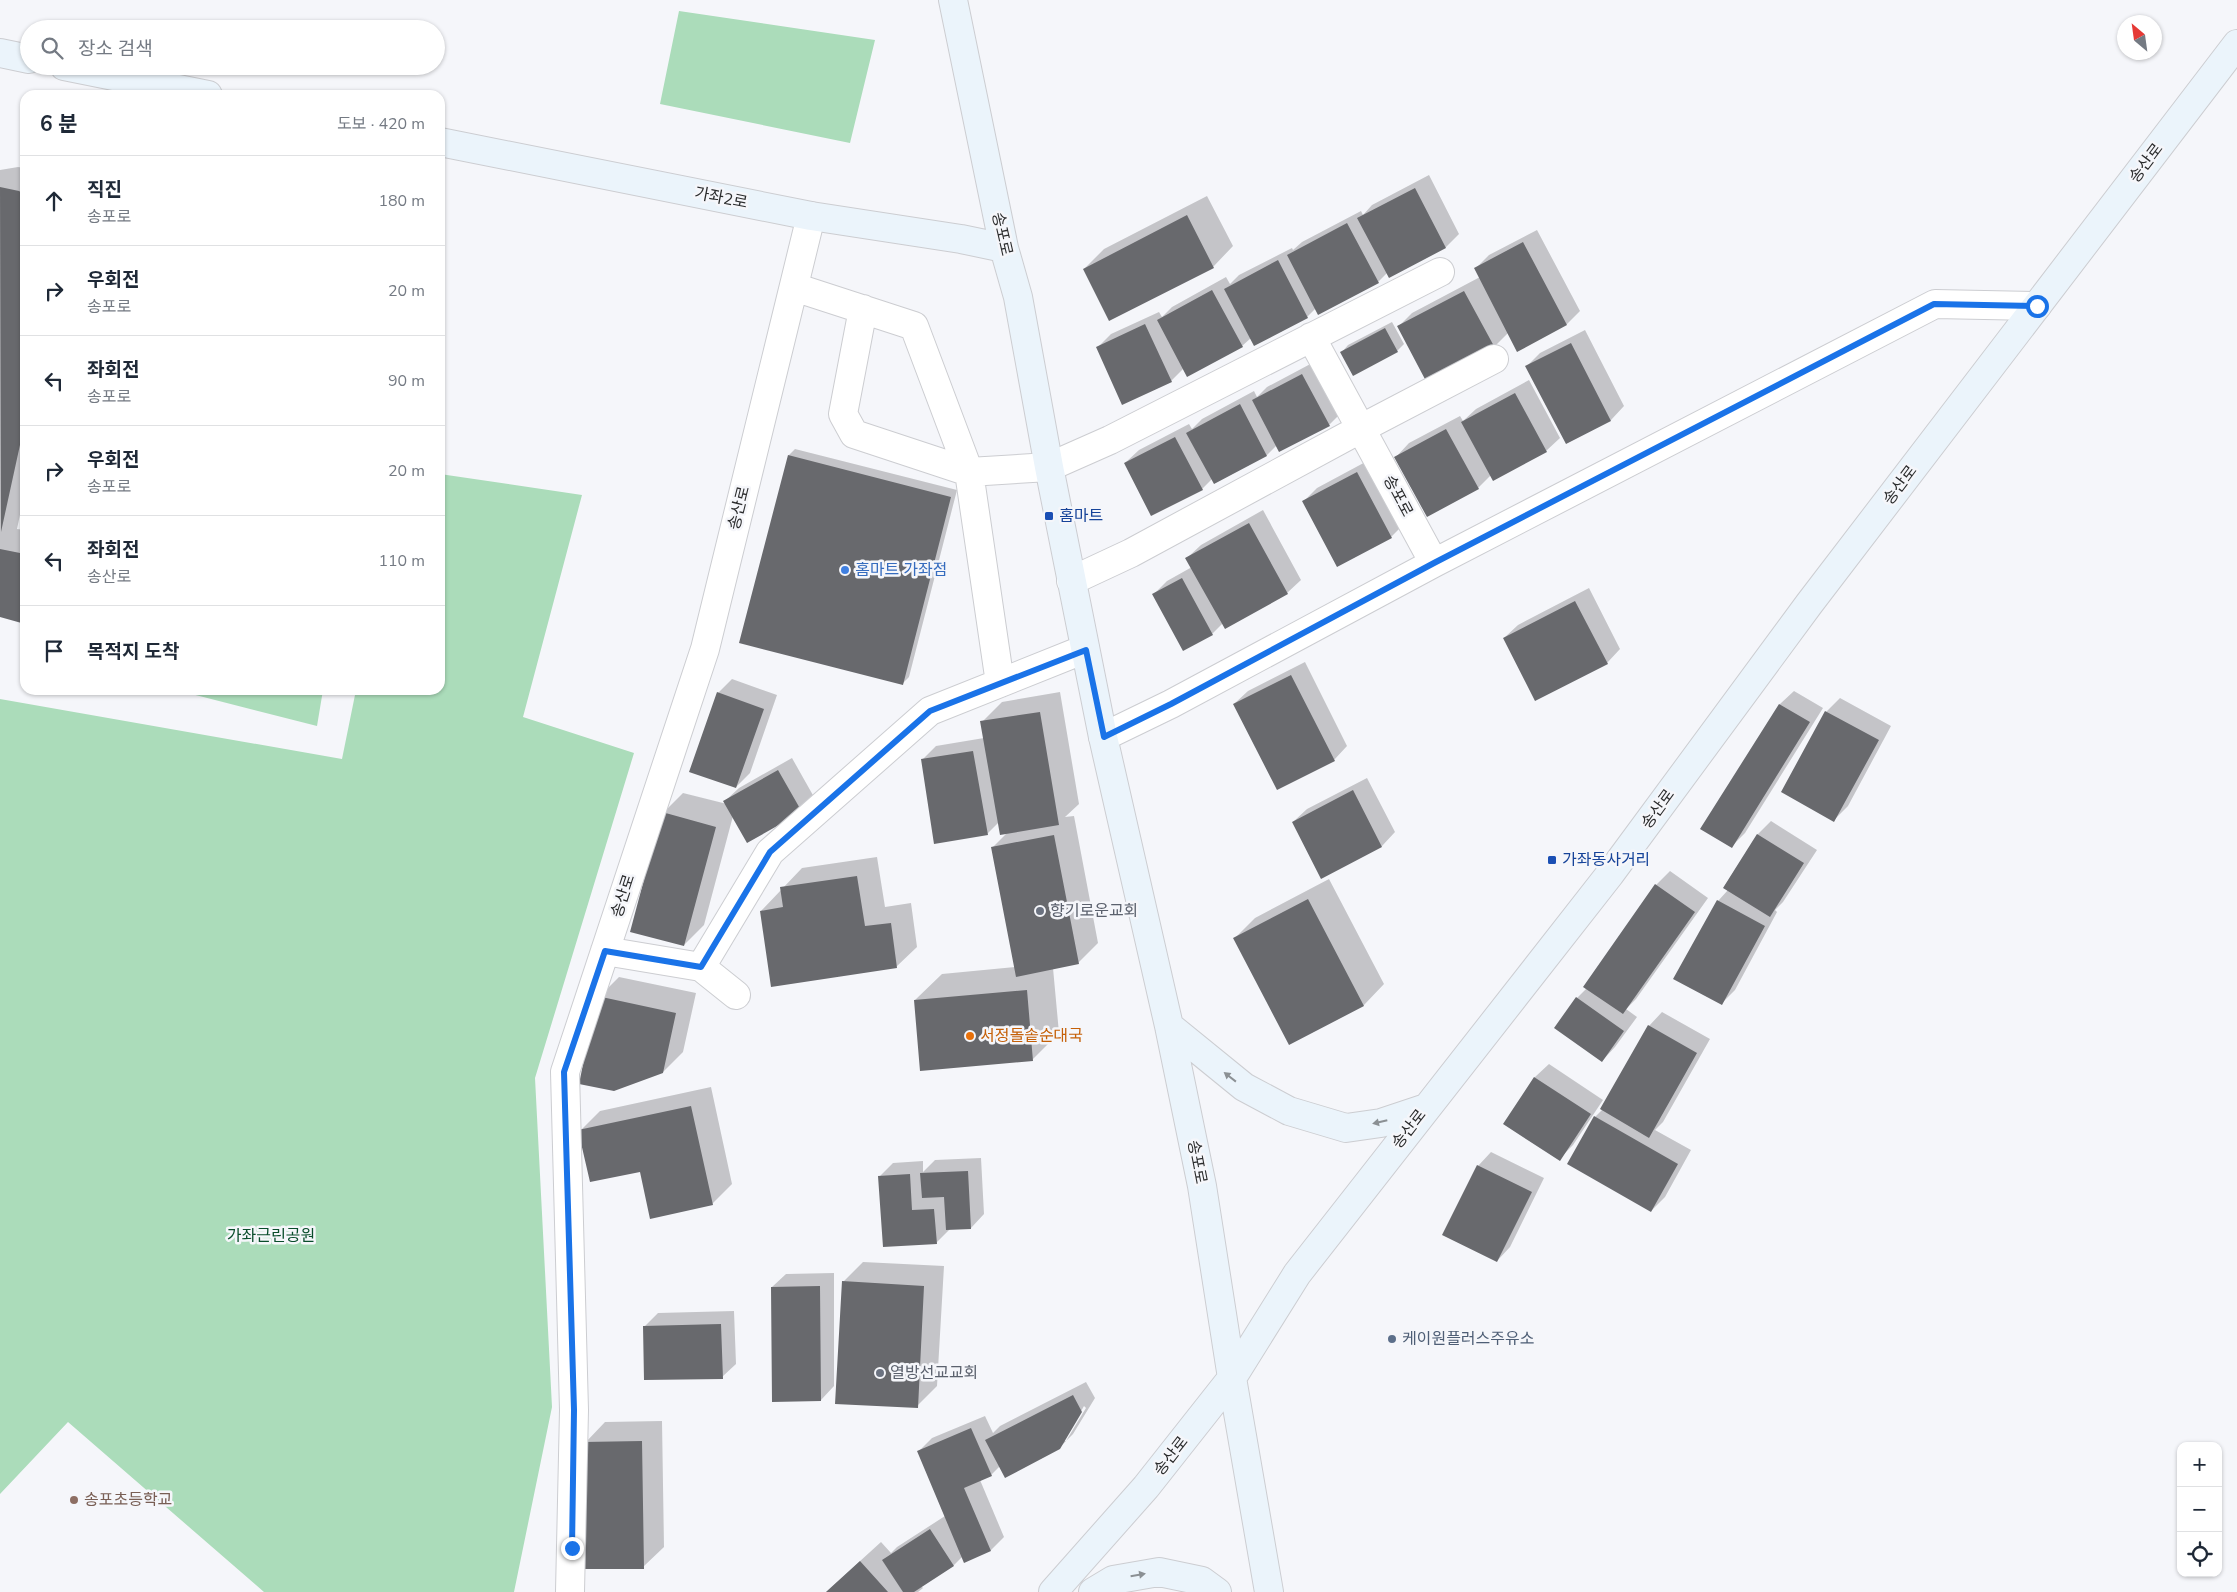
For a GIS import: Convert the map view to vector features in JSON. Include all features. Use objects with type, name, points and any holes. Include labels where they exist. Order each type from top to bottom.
[{"type":"street","name":"송포로","points":[[953,0],[1004,248],[1018,297],[1049,467],[1104,737],[1169,1026],[1202,1186],[1232,1378],[1269,1592]]},
{"type":"street","name":"송산로","points":[[1053,1592],[1146,1487],[1232,1378],[1297,1274],[1610,874],[1809,604],[2237,44]]},
{"type":"street","points":[[0,53],[20,57]]},
{"type":"street","points":[[109,75],[183,90]]},
{"type":"street","name":"가좌2로","points":[[445,143],[811,216],[961,239],[1004,248]]},
{"type":"street","name":"송산로","points":[[570,1592],[574,1410],[564,1072],[705,649],[811,216]]},
{"type":"street","points":[[863,309],[844,414],[854,434],[969,472],[1049,467],[1110,440],[1440,272]]},
{"type":"street","points":[[794,287],[914,326],[969,472],[1000,683]]},
{"type":"street","points":[[1104,737],[1171,704],[1434,563],[1934,304],[2037,306]]},
{"type":"street","name":"송포로","points":[[1311,337],[1434,563]]},
{"type":"street","points":[[1072,581],[1131,553],[1494,359]]},
{"type":"street","points":[[701,967],[770,852],[930,711],[1086,650]]},
{"type":"street","points":[[605,951],[701,967],[736,995]]},
{"type":"street","points":[[1169,1026],[1244,1088],[1289,1111],[1346,1128],[1380,1123],[1426,1108]]},
{"type":"street","points":[[1093,1592],[1113,1580],[1159,1572],[1202,1581],[1217,1592]]},
{"type":"green space","points":[[679,11],[875,40],[850,143],[660,104]]},
{"type":"green space","name":"가좌근린공원","points":[[445,475],[582,495],[523,717],[634,753],[535,1078],[552,1407],[514,1592],[264,1592],[68,1422],[0,1494],[0,699],[342,759],[355,695],[445,695]]},
{"type":"green space","points":[[196,695],[322,695],[317,726]]},
{"type":"building","points":[[0,187],[20,192],[20,445],[1,532]]},
{"type":"building","points":[[1415,188],[1446,248],[1389,278],[1357,218]]},
{"type":"building","points":[[1187,215],[1214,268],[1109,321],[1083,269]]},
{"type":"building","points":[[1347,223],[1379,283],[1318,315],[1287,255]]},
{"type":"building","points":[[1523,242],[1567,325],[1517,352],[1474,268]]},
{"type":"building","points":[[1278,260],[1308,318],[1254,346],[1224,289]]},
{"type":"building","points":[[1212,290],[1243,347],[1187,377],[1157,320]]},
{"type":"building","points":[[1464,291],[1495,348],[1427,383],[1397,326]]},
{"type":"building","points":[[1145,324],[1172,382],[1122,405],[1096,347]]},
{"type":"building","points":[[1385,328],[1398,352],[1353,376],[1340,352]]},
{"type":"building","points":[[1571,343],[1611,421],[1566,444],[1525,366]]},
{"type":"building","points":[[1302,374],[1330,426],[1279,452],[1252,400]]},
{"type":"building","points":[[1515,393],[1547,452],[1493,481],[1461,422]]},
{"type":"building","points":[[1240,404],[1267,456],[1214,484],[1186,433]]},
{"type":"building","points":[[1446,429],[1479,489],[1427,517],[1394,457]]},
{"type":"building","points":[[1175,437],[1203,490],[1151,516],[1124,463]]},
{"type":"building","name":"홈마트 가좌점","points":[[788,455],[951,497],[903,685],[739,643]]},
{"type":"building","points":[[1357,472],[1392,538],[1337,567],[1302,501]]},
{"type":"building","points":[[1249,523],[1288,594],[1225,629],[1185,558]]},
{"type":"building","points":[[0,549],[20,553],[20,623],[0,617]]},
{"type":"building","points":[[1182,578],[1213,635],[1183,651],[1152,594]]},
{"type":"building","points":[[1575,601],[1608,664],[1535,701],[1503,638]]},
{"type":"building","points":[[1291,675],[1335,761],[1277,790],[1233,704]]},
{"type":"building","points":[[717,692],[764,709],[736,788],[689,772]]},
{"type":"building","points":[[1779,704],[1810,722],[1732,848],[1700,829]]},
{"type":"building","points":[[1825,711],[1879,740],[1834,822],[1781,792]]},
{"type":"building","points":[[1040,712],[1059,825],[1000,835],[980,721]]},
{"type":"building","points":[[973,751],[988,835],[934,844],[921,759]]},
{"type":"building","points":[[778,770],[802,812],[747,843],[723,801]]},
{"type":"building","points":[[1353,790],[1382,847],[1321,879],[1292,822]]},
{"type":"building","points":[[662,812],[716,827],[684,946],[630,932]]},
{"type":"building","points":[[1757,834],[1804,863],[1770,917],[1723,888]]},
{"type":"building","points":[[1054,835],[1079,964],[1016,977],[991,847]]},
{"type":"building","points":[[857,876],[865,926],[891,923],[897,968],[771,987],[760,911],[783,907],[780,887]]},
{"type":"building","points":[[1655,884],[1695,912],[1623,1014],[1583,987]]},
{"type":"building","points":[[1308,899],[1364,1006],[1289,1045],[1233,938]]},
{"type":"building","points":[[1717,900],[1765,926],[1722,1005],[1673,979]]},
{"type":"building","points":[[1027,990],[1033,1061],[920,1071],[914,1000]]},
{"type":"building","points":[[597,996],[676,1013],[663,1073],[614,1091],[579,1084]]},
{"type":"building","points":[[1576,997],[1624,1031],[1602,1062],[1554,1028]]},
{"type":"building","points":[[1648,1025],[1697,1053],[1649,1138],[1600,1109]]},
{"type":"building","points":[[1534,1077],[1591,1114],[1560,1161],[1503,1124]]},
{"type":"building","points":[[691,1106],[713,1205],[650,1219],[640,1172],[590,1182],[578,1130]]},
{"type":"building","points":[[1594,1116],[1678,1164],[1651,1212],[1567,1164]]},
{"type":"building","points":[[1477,1165],[1532,1192],[1497,1262],[1442,1235]]},
{"type":"building","points":[[968,1171],[971,1229],[946,1230],[944,1197],[922,1198],[920,1173]]},
{"type":"building","points":[[910,1174],[912,1210],[934,1209],[937,1244],[883,1247],[878,1176]]},
{"type":"building","points":[[842,1281],[924,1286],[918,1408],[835,1404]]},
{"type":"building","points":[[820,1286],[821,1401],[772,1402],[771,1287]]},
{"type":"building","points":[[721,1324],[723,1379],[644,1380],[643,1326]]},
{"type":"building","points":[[1073,1395],[1082,1412],[1060,1449],[1005,1478],[985,1440]]},
{"type":"building","points":[[971,1428],[992,1476],[964,1488],[991,1551],[964,1563],[917,1451]]},
{"type":"building","points":[[642,1441],[644,1569],[585,1569],[584,1442]]},
{"type":"building","points":[[930,1529],[954,1566],[914,1592],[903,1592],[882,1560]]},
{"type":"building","points":[[860,1561],[888,1592],[826,1592]]},
{"type":"place","name":"홈마트","points":[[1049,516]]},
{"type":"place","name":"홈마트 가좌점","points":[[845,570]]},
{"type":"place","name":"가좌동사거리","points":[[1552,860]]},
{"type":"place","name":"향기로운교회","points":[[1040,911]]},
{"type":"place","name":"서정돌솥순대국","points":[[970,1036]]},
{"type":"place","name":"케이원플러스주유소","points":[[1392,1339]]},
{"type":"place","name":"열방선교교회","points":[[880,1373]]},
{"type":"place","name":"송포초등학교","points":[[74,1500]]},
{"type":"route","points":[[572,1548],[574,1410],[564,1072],[605,951],[701,967],[770,852],[930,711],[1086,650],[1104,737],[1171,704],[1434,563],[1934,304],[2037,306]]}]
